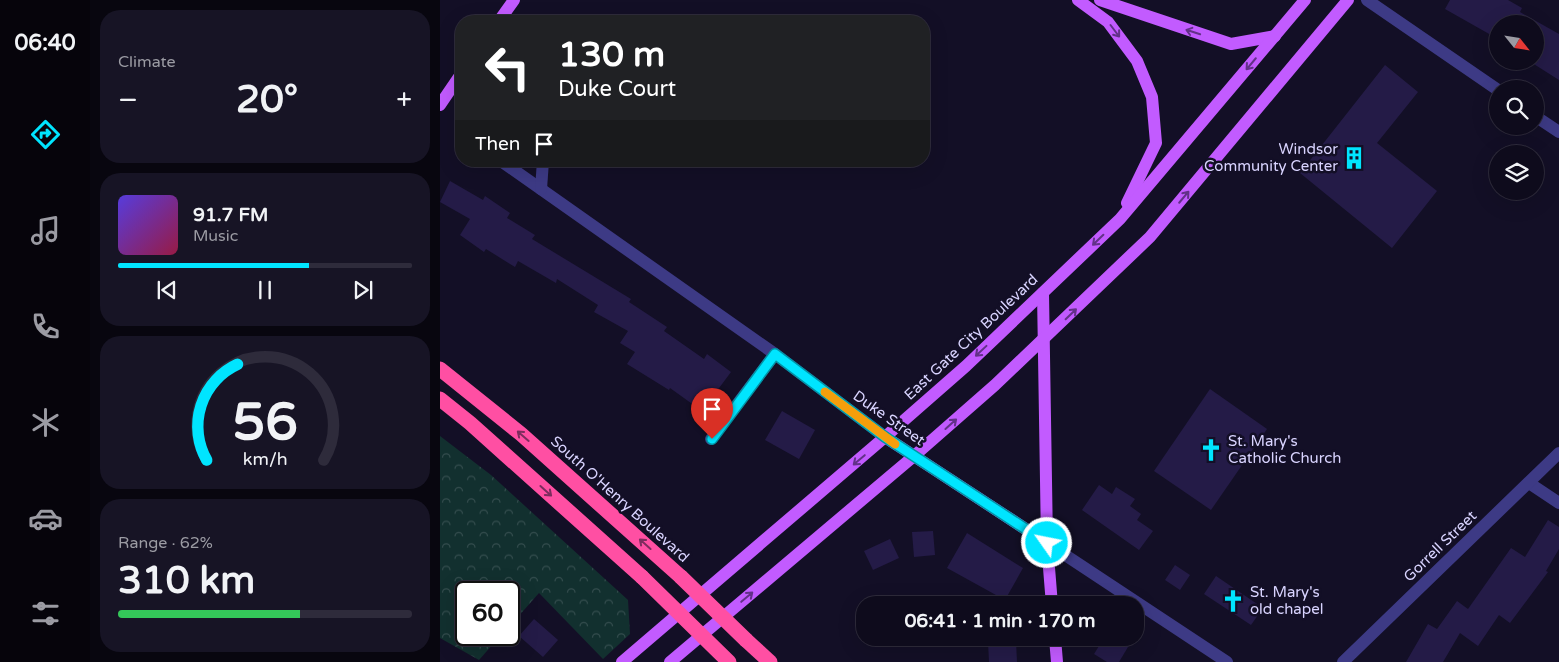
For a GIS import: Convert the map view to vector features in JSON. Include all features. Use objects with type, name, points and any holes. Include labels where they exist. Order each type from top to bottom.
[{"type":"highway","name":"South O'Henry Boulevard","points":[[440,369],[521,434],[681,576],[770,662]]},
{"type":"highway","points":[[440,399],[470,423],[642,577],[729,662]]},
{"type":"highway","points":[[440,412],[470,423]]},
{"type":"main road","points":[[503,15],[514,0]]},
{"type":"main road","points":[[1078,0],[1108,22],[1137,61],[1152,97],[1156,143],[1120,219]]},
{"type":"main road","points":[[1100,0],[1231,44],[1275,36]]},
{"type":"main road","name":"East Gate City Boulevard","points":[[622,662],[885,437],[1043,294],[1120,219],[1305,0]]},
{"type":"main road","points":[[670,662],[914,456],[1044,338],[1150,238],[1348,0]]},
{"type":"main road","points":[[440,105],[455,83]]},
{"type":"main road","points":[[1043,294],[1047,543],[1051,596]]},
{"type":"main road","name":"Duke Street","points":[[885,437],[1047,543]]},
{"type":"main road","points":[[1056,646],[1057,662]]},
{"type":"street","points":[[1367,0],[1489,84]]},
{"type":"street","points":[[1544,122],[1559,132]]},
{"type":"street","name":"Duke Street","points":[[510,167],[775,354],[885,437]]},
{"type":"street","points":[[541,189],[543,167]]},
{"type":"street","points":[[712,439],[775,354]]},
{"type":"street","name":"Gorrell Street","points":[[1343,662],[1559,453]]},
{"type":"street","points":[[1530,483],[1559,503]]},
{"type":"street","name":"Duke Street","points":[[1047,543],[1227,662]]},
{"type":"green space","points":[[440,436],[491,475],[628,600],[630,634],[603,659],[539,593],[520,615],[520,581],[455,581],[455,646],[491,646],[479,660],[440,638]]},
{"type":"building","points":[[1450,0],[1508,0],[1522,8],[1520,12],[1525,15],[1489,15],[1489,34],[1445,9]]},
{"type":"building","points":[[1544,26],[1559,34],[1559,80],[1543,70]]},
{"type":"building","name":"Windsor Community Center","points":[[1385,65],[1418,92],[1377,143],[1437,191],[1392,248],[1300,173]]},
{"type":"building","points":[[450,181],[483,200],[485,196],[510,213],[507,218],[535,235],[532,239],[631,299],[629,302],[667,327],[664,331],[704,359],[707,354],[731,372],[702,411],[670,388],[669,390],[627,364],[635,352],[620,343],[628,331],[594,312],[598,305],[557,279],[556,283],[518,261],[515,267],[486,249],[484,252],[460,235],[470,219],[440,202]]},
{"type":"building","name":"St. Mary's Catholic Church","points":[[1210,389],[1267,429],[1211,510],[1154,471]]},
{"type":"building","points":[[782,411],[815,430],[799,459],[765,440]]},
{"type":"building","points":[[1099,485],[1112,494],[1116,487],[1135,499],[1130,506],[1141,514],[1137,520],[1153,531],[1139,550],[1082,510]]},
{"type":"building","points":[[1548,520],[1559,527],[1559,549],[1546,571],[1548,572],[1510,623],[1499,615],[1478,646],[1460,633],[1443,662],[1406,662],[1428,624],[1437,629],[1457,601],[1468,609],[1511,548],[1525,557]]},
{"type":"building","points":[[933,531],[935,555],[914,557],[912,532]]},
{"type":"building","points":[[967,533],[1023,568],[1007,596],[998,596],[947,568]]},
{"type":"building","points":[[890,539],[899,558],[873,570],[864,551]]},
{"type":"building","points":[[1175,565],[1190,575],[1180,590],[1165,580]]},
{"type":"building","name":"St. Mary's old chapel","points":[[1216,576],[1263,608],[1251,625],[1204,594]]},
{"type":"building","points":[[534,619],[558,640],[543,657],[520,635]]},
{"type":"building","points":[[988,646],[1016,646],[1017,662],[989,662]]},
{"type":"building","points":[[1099,646],[1129,646],[1119,662],[1107,662],[1094,654]]},
{"type":"slow traffic","points":[[825,392],[895,444]]},
{"type":"place","name":"Windsor Community Center","points":[[1354,158]]},
{"type":"place","name":"St. Mary's Catholic Church","points":[[1211,450]]},
{"type":"place","name":"St. Mary's old chapel","points":[[1233,601]]},
{"type":"route","points":[[712,439],[775,354],[885,437],[1047,543]]}]
